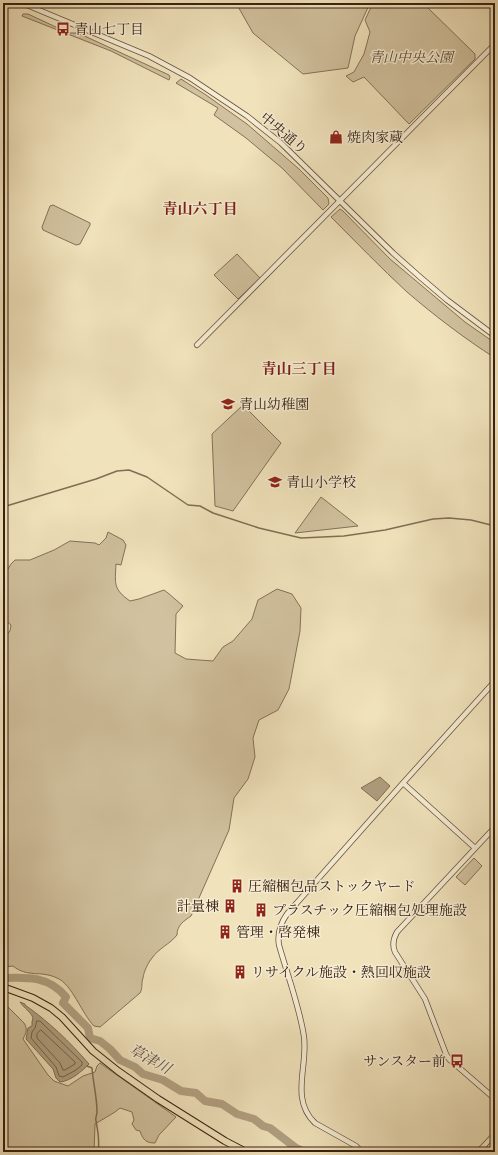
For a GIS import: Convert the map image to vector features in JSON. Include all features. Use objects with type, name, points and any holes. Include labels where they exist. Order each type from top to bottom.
[{"type":"main road","points":[[3,988],[33,998],[51,1008],[62,1017],[93,1051],[118,1072],[225,1141],[246,1152]]},
{"type":"street","name":"中央通り","points":[[24,3],[149,56],[178,71],[214,93],[247,116],[281,143],[420,277],[447,300],[495,336]]},
{"type":"street","points":[[197,345],[495,44]]},
{"type":"street","points":[[362,1152],[356,1146],[315,1123],[310,1118],[304,1107],[301,1094],[305,1055],[304,1038],[298,1009],[278,938],[281,926],[287,914],[403,782],[495,681]]},
{"type":"street","points":[[403,782],[475,848]]},
{"type":"street","points":[[495,827],[394,937],[394,948],[425,999],[449,1059],[495,1099]]},
{"type":"street","points":[[478,1152],[495,1134]]},
{"type":"green space","points":[[236,3],[370,3],[355,36],[348,68],[303,74],[253,33]]},
{"type":"green space","name":"青山中央公園","points":[[373,3],[423,3],[475,54],[475,59],[409,124],[364,77],[353,82],[346,76],[354,72],[364,54],[370,32],[365,20]]},
{"type":"green space","points":[[23,14],[28,14],[70,33],[78,33],[169,75],[169,80],[111,51],[22,16]]},
{"type":"green space","points":[[181,79],[247,124],[299,169],[328,198],[329,204],[323,210],[282,168],[246,138],[214,115],[218,108],[176,83]]},
{"type":"green space","points":[[53,205],[90,223],[80,244],[76,245],[43,230],[42,227],[50,206]]},
{"type":"green space","points":[[340,209],[390,259],[465,322],[495,343],[495,358],[439,318],[407,292],[388,274],[331,217]]},
{"type":"green space","points":[[237,254],[260,278],[238,299],[214,275]]},
{"type":"green space","points":[[243,405],[281,443],[233,511],[215,506],[212,434]]},
{"type":"green space","points":[[321,497],[358,526],[295,533]]},
{"type":"green space","points":[[108,532],[123,540],[126,545],[121,565],[116,564],[116,586],[124,597],[130,601],[164,590],[183,606],[176,614],[175,653],[186,659],[213,661],[223,647],[233,641],[252,619],[258,600],[277,589],[292,594],[301,608],[300,631],[289,689],[278,710],[259,720],[253,738],[255,757],[248,779],[234,798],[229,830],[191,916],[180,926],[177,935],[158,951],[146,967],[140,993],[100,1027],[94,1026],[62,981],[45,974],[24,972],[13,966],[3,967],[3,639],[10,631],[11,625],[5,620],[7,614],[3,605],[3,573],[6,572],[15,560],[30,560],[54,550],[70,541],[95,543],[99,545],[106,538]]},
{"type":"green space","points":[[474,858],[482,866],[465,885],[456,877]]},
{"type":"green space","points":[[3,1002],[24,1023],[26,1031],[23,1039],[48,1075],[54,1081],[68,1086],[83,1076],[95,1072],[100,1063],[176,1117],[159,1135],[155,1143],[145,1140],[140,1131],[136,1130],[132,1124],[134,1120],[132,1112],[120,1108],[95,1124],[94,1152],[3,1152]]},
{"type":"water","points":[[380,777],[390,786],[377,801],[361,788]]},
{"type":"water","points":[[20,1002],[25,1004],[50,1025],[89,1064],[80,1073],[72,1078],[60,1082],[56,1078],[53,1069],[26,1039],[28,1028],[32,1026],[33,1018]]},
{"type":"waterway","points":[[3,507],[96,479],[117,471],[129,470],[147,477],[188,505],[200,506],[213,513],[259,528],[301,538],[344,536],[385,530],[433,519],[449,518],[471,520],[495,526]]},
{"type":"waterway","name":"草津川","points":[[3,978],[38,979],[52,985],[66,997],[63,1003],[88,1028],[90,1038],[100,1041],[120,1060],[135,1067],[143,1074],[163,1080],[181,1091],[196,1093],[205,1101],[222,1104],[237,1114],[254,1119],[263,1126],[270,1128],[296,1148],[305,1152]]},
{"type":"waterway","points":[[87,1066],[92,1068],[96,1095],[96,1120],[99,1140],[98,1152]]},
{"type":"place","name":"青山七丁目","points":[[63,29]]},
{"type":"place","name":"焼肉家蔵","points":[[336,137]]},
{"type":"place","name":"青山幼稚園","points":[[228,404]]},
{"type":"place","name":"青山小学校","points":[[275,482]]},
{"type":"place","name":"圧縮梱包品ストックヤード","points":[[237,886]]},
{"type":"place","name":"計量棟","points":[[230,906]]},
{"type":"place","name":"プラスチック圧縮梱包処理施設","points":[[261,910]]},
{"type":"place","name":"管理・啓発棟","points":[[225,932]]},
{"type":"place","name":"リサイクル施設・熱回収施設","points":[[240,972]]},
{"type":"place","name":"サンスター前","points":[[457,1061]]},
{"type":"district","name":"青山六丁目","points":[[200,209]]},
{"type":"district","name":"青山三丁目","points":[[299,369]]}]
